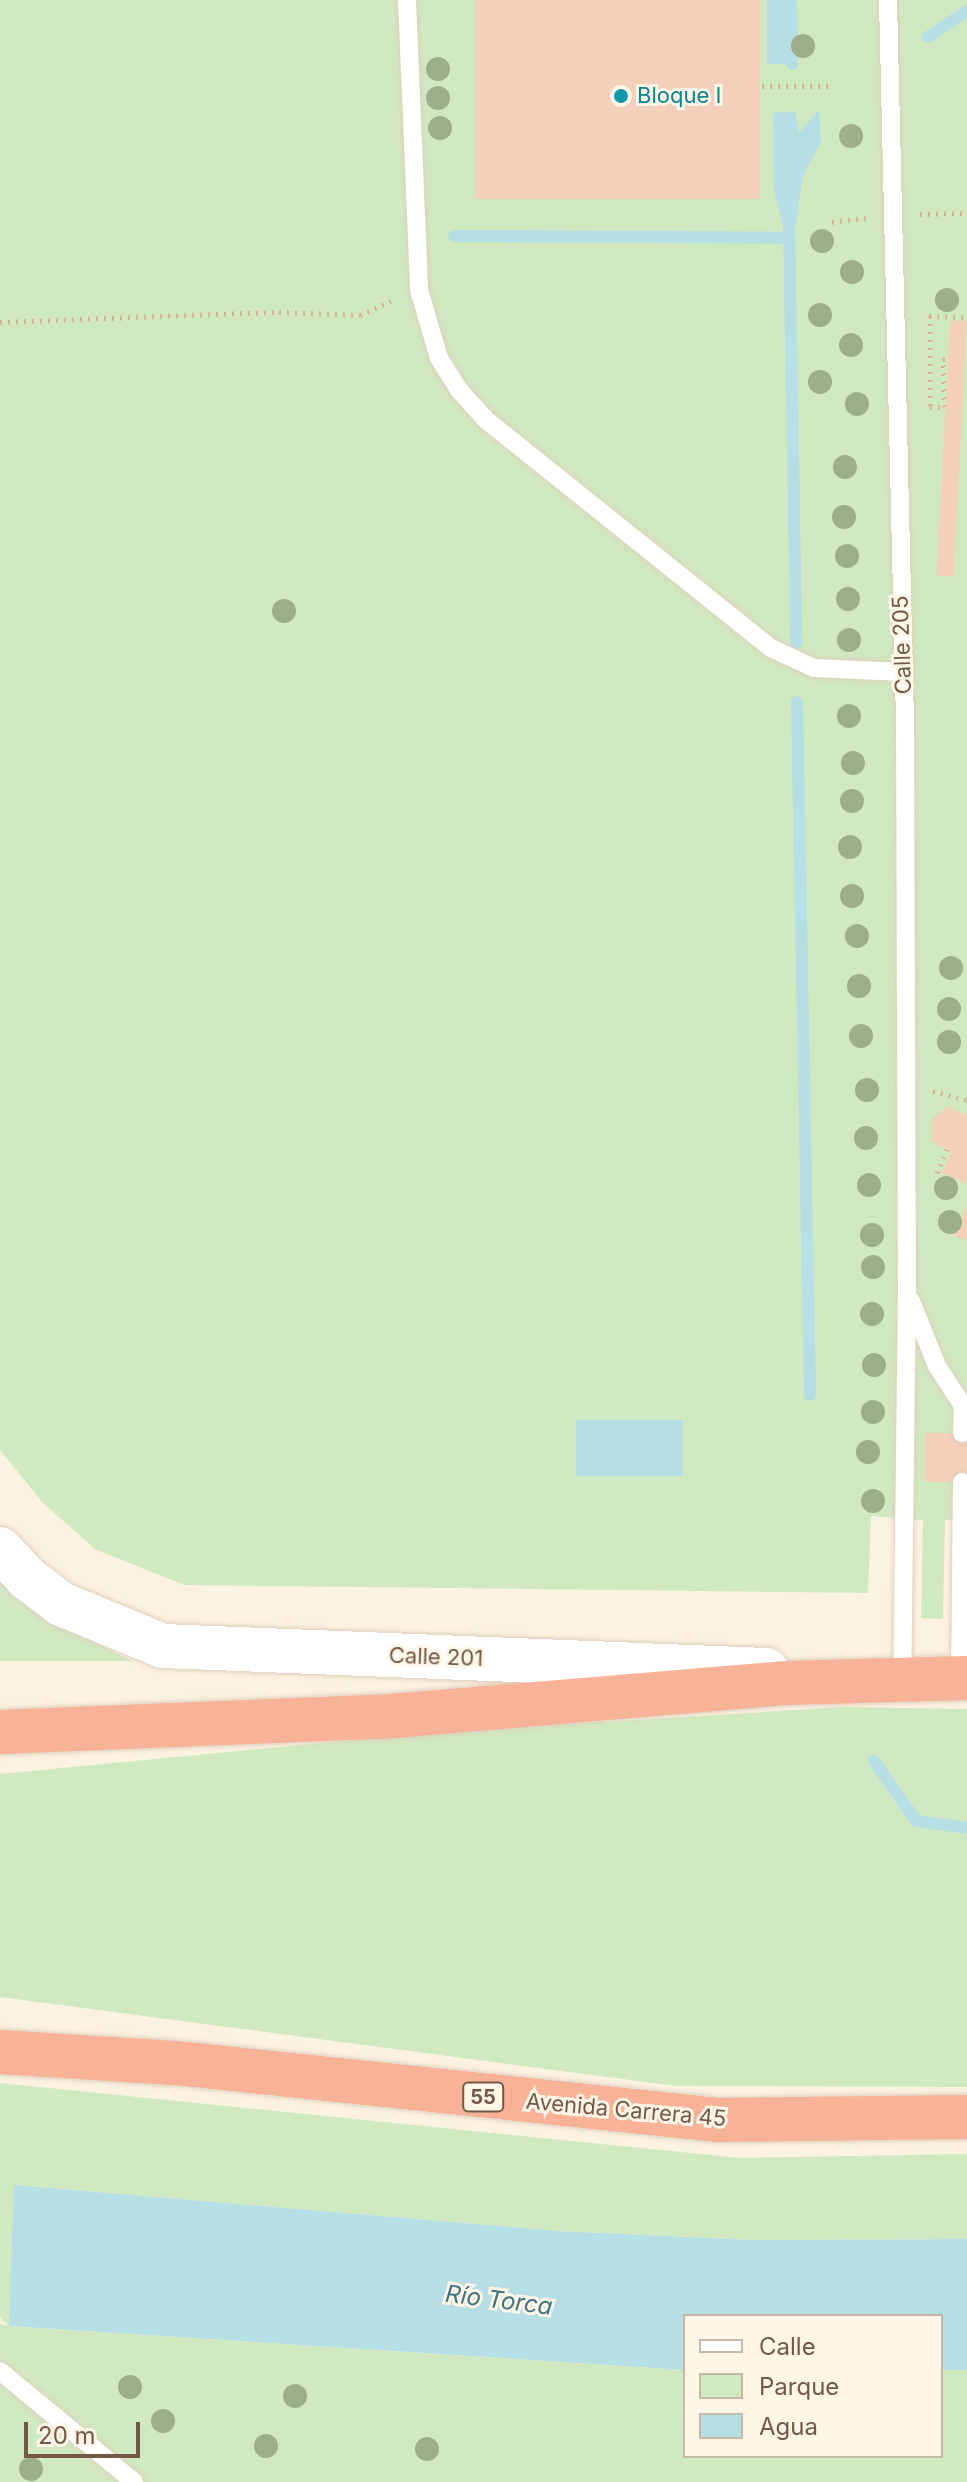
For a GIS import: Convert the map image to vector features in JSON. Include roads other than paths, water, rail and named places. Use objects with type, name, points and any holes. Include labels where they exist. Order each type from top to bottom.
[{"type":"highway","points":[[0,1732],[381,1717],[902,1675],[964,1678]]},
{"type":"highway","name":"Avenida Carrera 45","points":[[0,2052],[176,2063],[718,2120],[967,2117]]},
{"type":"main road","name":"Calle 201","points":[[0,1549],[27,1578],[61,1604],[163,1646],[902,1675]]},
{"type":"lane","points":[[407,0],[419,290],[439,358],[485,419],[771,648],[814,668],[902,672]]},
{"type":"lane","name":"Calle 205","points":[[888,0],[902,672],[907,1291],[902,1675]]},
{"type":"lane","points":[[907,1291],[937,1366],[965,1410],[962,1433]]},
{"type":"lane","points":[[962,1482],[964,1678]]},
{"type":"lane","points":[[0,2371],[134,2482]]},
{"type":"water","points":[[767,0],[788,0],[788,64],[767,64]]},
{"type":"water","points":[[819,110],[821,142],[803,176],[796,225],[783,226],[774,190],[773,113],[795,111],[799,133]]},
{"type":"water","points":[[576,1420],[683,1420],[683,1476],[576,1476]]},
{"type":"water","name":"Río Torca","points":[[14,2185],[559,2231],[751,2240],[967,2239],[967,2370],[943,2370],[943,2314],[683,2314],[683,2370],[9,2326]]},
{"type":"waterway","points":[[791,0],[792,64]]},
{"type":"waterway","points":[[928,37],[967,11]]},
{"type":"waterway","points":[[789,225],[796,643]]},
{"type":"waterway","points":[[454,236],[789,238]]},
{"type":"waterway","points":[[797,702],[810,1395]]},
{"type":"waterway","points":[[874,1761],[916,1821],[967,1828]]},
{"type":"place","name":"Bloque I","points":[[621,96]]}]
